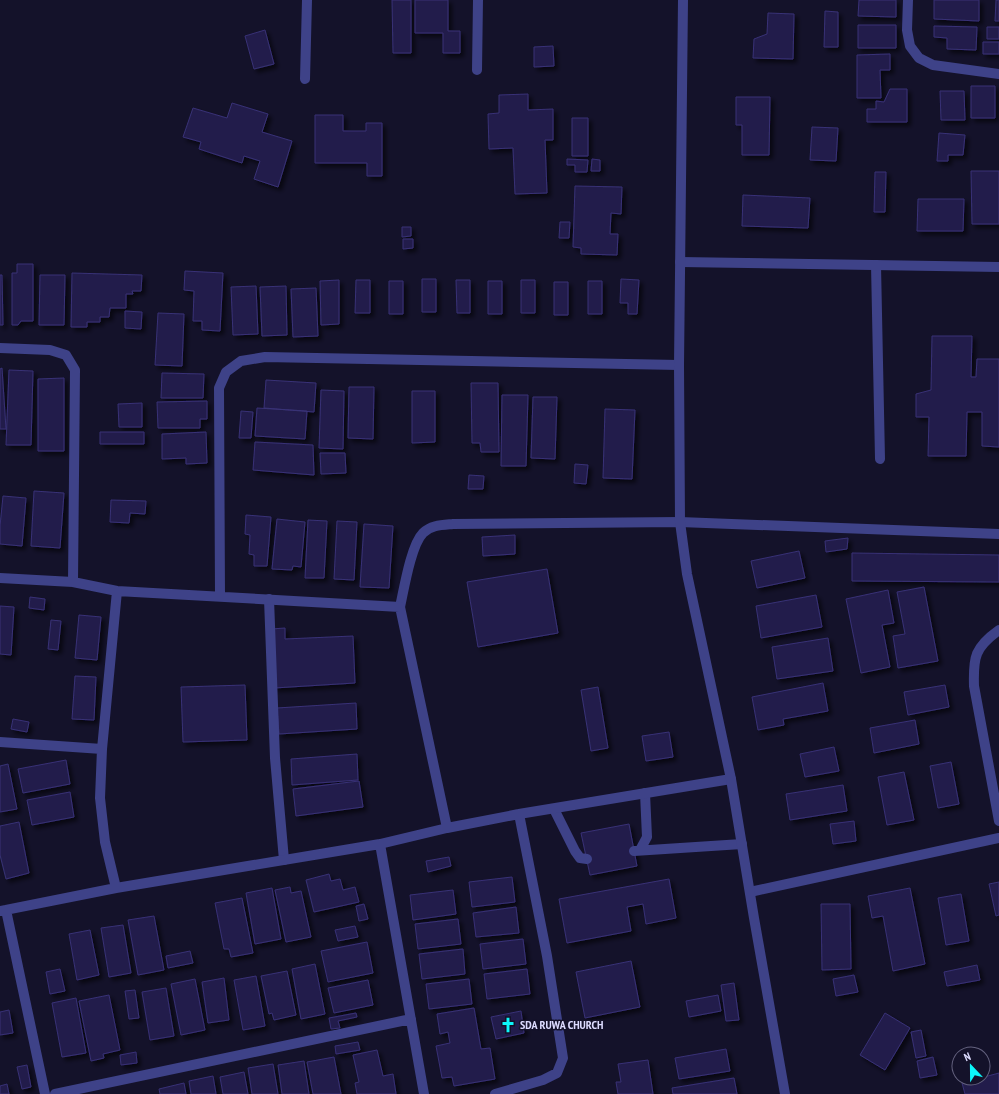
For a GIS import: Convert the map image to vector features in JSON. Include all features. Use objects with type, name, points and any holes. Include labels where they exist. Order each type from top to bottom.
[{"type":"street","points":[[305,79],[307,0]]},
{"type":"street","points":[[477,70],[478,0]]},
{"type":"street","points":[[683,0],[679,365],[680,522],[687,574],[731,779],[786,1094]]},
{"type":"street","points":[[908,0],[907,30],[910,46],[920,58],[933,65],[999,74]]},
{"type":"street","points":[[680,262],[999,267]]},
{"type":"street","points":[[876,265],[880,458]]},
{"type":"street","points":[[0,348],[50,350],[66,355],[75,370],[73,582]]},
{"type":"street","points":[[220,596],[219,388],[226,372],[241,361],[265,357],[679,365]]},
{"type":"street","points":[[447,828],[400,607],[416,543],[424,532],[436,526],[452,524],[680,522],[999,534]]},
{"type":"street","points":[[0,578],[73,582],[117,591],[400,607]]},
{"type":"street","points":[[116,888],[104,835],[100,798],[102,749],[117,591]]},
{"type":"street","points":[[269,599],[275,758],[284,860]]},
{"type":"street","points":[[999,630],[986,639],[977,651],[973,666],[974,686],[999,821]]},
{"type":"street","points":[[0,742],[102,749]]},
{"type":"street","points":[[45,1094],[3,911],[116,888],[380,844],[447,828],[519,814],[731,779]]},
{"type":"street","points":[[645,793],[647,837],[637,850],[742,844]]},
{"type":"street","points":[[554,809],[575,851],[580,858],[587,859]]},
{"type":"street","points":[[495,1094],[543,1080],[557,1073],[563,1058],[546,956],[519,814]]},
{"type":"street","points":[[750,892],[999,838]]},
{"type":"street","points":[[380,844],[424,1094]]},
{"type":"street","points":[[55,1094],[411,1019]]},
{"type":"building","points":[[392,0],[411,0],[411,53],[393,53]]},
{"type":"building","points":[[415,0],[448,0],[448,31],[460,31],[460,53],[443,53],[443,33],[415,33]]},
{"type":"building","points":[[859,0],[896,0],[896,17],[858,16]]},
{"type":"building","points":[[934,0],[979,0],[979,21],[934,19]]},
{"type":"building","points":[[996,0],[999,0],[999,21],[995,21]]},
{"type":"building","points":[[825,11],[838,12],[838,47],[824,47]]},
{"type":"building","points":[[768,13],[794,14],[793,59],[753,58],[754,39],[767,34]]},
{"type":"building","points":[[858,25],[896,25],[896,48],[858,48]]},
{"type":"building","points":[[934,26],[977,27],[976,50],[947,49],[947,38],[934,37]]},
{"type":"building","points":[[987,27],[999,27],[999,39],[987,39]]},
{"type":"building","points":[[265,30],[274,64],[254,69],[245,36]]},
{"type":"building","points":[[983,42],[999,42],[999,54],[983,54]]},
{"type":"building","points":[[553,46],[554,66],[534,67],[534,47]]},
{"type":"building","points":[[890,54],[890,70],[880,70],[881,98],[857,98],[857,55]]},
{"type":"building","points":[[971,86],[995,86],[995,118],[971,118]]},
{"type":"building","points":[[890,89],[907,89],[907,122],[867,122],[867,109],[876,109],[876,101],[884,102]]},
{"type":"building","points":[[940,91],[964,91],[965,120],[941,120]]},
{"type":"building","points":[[528,94],[528,110],[553,109],[553,140],[545,140],[547,193],[515,194],[513,148],[489,149],[488,114],[499,113],[499,95]]},
{"type":"building","points":[[736,97],[770,97],[769,155],[742,155],[742,125],[736,125]]},
{"type":"building","points":[[232,103],[268,114],[262,132],[292,141],[278,187],[254,179],[260,161],[244,156],[242,163],[199,149],[201,142],[183,137],[193,108],[227,118]]},
{"type":"building","points":[[315,115],[343,115],[343,131],[366,131],[366,123],[382,123],[382,176],[367,176],[367,163],[315,163]]},
{"type":"building","points":[[572,118],[588,118],[588,156],[572,156]]},
{"type":"building","points":[[812,127],[838,128],[836,161],[810,160]]},
{"type":"building","points":[[939,133],[965,135],[963,155],[948,155],[948,161],[937,161]]},
{"type":"building","points":[[567,159],[588,160],[587,172],[575,172],[575,165],[567,165]]},
{"type":"building","points":[[592,159],[600,160],[600,171],[591,171]]},
{"type":"building","points":[[971,171],[999,171],[999,224],[972,224]]},
{"type":"building","points":[[875,172],[886,172],[885,212],[874,212]]},
{"type":"building","points":[[575,186],[622,187],[621,214],[611,213],[610,234],[618,234],[617,255],[581,254],[581,248],[573,247]]},
{"type":"building","points":[[743,195],[810,198],[808,228],[742,226]]},
{"type":"building","points":[[918,199],[964,199],[963,231],[917,231]]},
{"type":"building","points":[[560,222],[570,222],[569,238],[559,238]]},
{"type":"building","points":[[402,227],[411,227],[411,236],[402,237]]},
{"type":"building","points":[[403,239],[413,239],[413,248],[403,249]]},
{"type":"building","points":[[17,264],[33,264],[33,321],[21,321],[18,325],[12,325],[12,273],[17,273]]},
{"type":"building","points":[[185,271],[223,273],[220,331],[202,330],[202,321],[193,321],[194,291],[184,290]]},
{"type":"building","points":[[72,273],[142,275],[141,291],[132,291],[133,294],[126,294],[126,308],[110,308],[109,317],[100,317],[100,322],[87,322],[87,327],[71,327]]},
{"type":"building","points":[[0,275],[2,275],[3,325],[0,325]]},
{"type":"building","points":[[40,275],[65,275],[64,325],[39,325]]},
{"type":"building","points":[[422,279],[436,279],[436,312],[422,312]]},
{"type":"building","points":[[621,279],[639,280],[637,314],[628,314],[628,303],[620,303]]},
{"type":"building","points":[[339,280],[339,324],[321,325],[320,281]]},
{"type":"building","points":[[356,280],[370,280],[370,313],[355,313]]},
{"type":"building","points":[[456,280],[470,280],[470,313],[457,313]]},
{"type":"building","points":[[521,280],[535,280],[535,313],[521,313]]},
{"type":"building","points":[[389,281],[403,281],[403,314],[389,314]]},
{"type":"building","points":[[488,281],[502,281],[502,314],[488,314]]},
{"type":"building","points":[[588,281],[602,281],[602,314],[588,314]]},
{"type":"building","points":[[554,282],[568,282],[568,315],[554,315]]},
{"type":"building","points":[[256,286],[258,334],[233,335],[231,287]]},
{"type":"building","points":[[286,286],[287,335],[262,336],[260,287]]},
{"type":"building","points":[[316,288],[318,336],[293,337],[291,289]]},
{"type":"building","points":[[125,311],[142,312],[141,329],[125,328]]},
{"type":"building","points":[[158,313],[184,314],[182,366],[155,365]]},
{"type":"building","points":[[932,336],[972,336],[971,377],[976,377],[977,359],[999,359],[999,447],[982,446],[982,412],[967,412],[966,456],[928,456],[929,417],[916,417],[916,394],[931,390]]},
{"type":"building","points":[[2,368],[6,429],[0,429],[0,369]]},
{"type":"building","points":[[9,370],[33,371],[31,445],[6,445]]},
{"type":"building","points":[[162,373],[204,374],[203,398],[161,398]]},
{"type":"building","points":[[64,378],[64,451],[38,451],[38,379]]},
{"type":"building","points":[[266,380],[316,383],[314,412],[264,408]]},
{"type":"building","points":[[471,383],[498,383],[499,452],[481,452],[480,443],[472,443]]},
{"type":"building","points":[[349,387],[374,387],[373,439],[348,438]]},
{"type":"building","points":[[321,390],[344,391],[343,449],[319,448]]},
{"type":"building","points":[[412,391],[435,391],[435,442],[412,443]]},
{"type":"building","points":[[502,395],[528,395],[526,466],[501,466]]},
{"type":"building","points":[[533,397],[557,397],[555,459],[531,458]]},
{"type":"building","points":[[207,401],[207,419],[200,419],[200,428],[158,428],[157,402]]},
{"type":"building","points":[[142,403],[142,427],[119,427],[118,404]]},
{"type":"building","points":[[257,408],[307,411],[305,439],[255,436]]},
{"type":"building","points":[[605,409],[635,410],[632,479],[603,478]]},
{"type":"building","points":[[241,411],[253,412],[251,438],[239,438]]},
{"type":"building","points":[[100,432],[144,432],[144,444],[100,444]]},
{"type":"building","points":[[206,432],[207,463],[186,464],[186,458],[162,459],[162,434]]},
{"type":"building","points":[[255,442],[313,445],[314,475],[253,470]]},
{"type":"building","points":[[320,453],[345,453],[346,473],[321,474]]},
{"type":"building","points":[[575,464],[588,465],[586,484],[574,483]]},
{"type":"building","points":[[469,475],[484,476],[483,489],[468,489]]},
{"type":"building","points":[[34,491],[64,493],[60,548],[31,546]]},
{"type":"building","points":[[3,496],[26,498],[22,546],[0,544]]},
{"type":"building","points":[[111,500],[146,501],[145,514],[130,513],[129,523],[110,522]]},
{"type":"building","points":[[246,515],[271,517],[267,566],[254,566],[254,555],[249,554],[250,535],[245,534]]},
{"type":"building","points":[[277,519],[305,522],[301,567],[293,566],[292,570],[272,569]]},
{"type":"building","points":[[308,520],[327,521],[324,578],[305,578]]},
{"type":"building","points":[[337,521],[357,522],[354,580],[334,579]]},
{"type":"building","points":[[364,524],[393,526],[389,588],[360,587]]},
{"type":"building","points":[[515,535],[515,554],[483,556],[482,537]]},
{"type":"building","points":[[848,538],[847,549],[826,552],[825,541]]},
{"type":"building","points":[[799,551],[805,578],[757,588],[751,561]]},
{"type":"building","points":[[852,553],[999,555],[999,582],[852,581]]},
{"type":"building","points":[[547,569],[558,633],[478,647],[467,582]]},
{"type":"building","points":[[924,587],[938,661],[898,668],[893,636],[905,634],[897,592]]},
{"type":"building","points":[[888,590],[894,623],[882,625],[890,667],[861,673],[846,599]]},
{"type":"building","points":[[816,595],[822,627],[761,638],[756,606]]},
{"type":"building","points":[[30,597],[45,599],[44,610],[29,608]]},
{"type":"building","points":[[0,606],[14,607],[11,655],[0,654]]},
{"type":"building","points":[[79,615],[101,617],[97,660],[75,658]]},
{"type":"building","points":[[51,620],[61,621],[58,650],[48,649]]},
{"type":"building","points":[[285,628],[285,639],[353,636],[355,683],[274,688],[271,629]]},
{"type":"building","points":[[828,638],[833,671],[777,679],[772,647]]},
{"type":"building","points":[[75,676],[96,677],[94,720],[72,719]]},
{"type":"building","points":[[823,683],[828,711],[783,719],[784,725],[758,730],[752,697]]},
{"type":"building","points":[[245,685],[247,740],[183,742],[181,687]]},
{"type":"building","points":[[945,685],[949,707],[908,715],[904,692]]},
{"type":"building","points":[[598,687],[608,748],[591,751],[581,690]]},
{"type":"building","points":[[356,703],[357,729],[279,734],[277,708]]},
{"type":"building","points":[[13,719],[29,722],[27,732],[11,729]]},
{"type":"building","points":[[915,720],[919,744],[874,753],[870,728]]},
{"type":"building","points":[[669,732],[673,757],[646,761],[642,736]]},
{"type":"building","points":[[834,747],[839,771],[805,777],[800,754]]},
{"type":"building","points":[[357,754],[358,780],[292,785],[291,759]]},
{"type":"building","points":[[66,760],[70,784],[23,793],[18,769]]},
{"type":"building","points":[[951,762],[959,804],[938,808],[930,766]]},
{"type":"building","points":[[8,764],[17,809],[0,812],[0,766]]},
{"type":"building","points":[[904,772],[914,820],[887,825],[878,777]]},
{"type":"building","points":[[359,781],[363,807],[296,816],[293,789]]},
{"type":"building","points":[[843,785],[847,811],[790,820],[786,794]]},
{"type":"building","points":[[70,792],[74,817],[32,825],[27,800]]},
{"type":"building","points":[[854,821],[856,841],[833,844],[830,824]]},
{"type":"building","points":[[19,822],[29,873],[6,879],[0,855],[0,826]]},
{"type":"building","points":[[629,824],[637,866],[590,875],[581,833]]},
{"type":"building","points":[[449,857],[451,866],[428,872],[426,861]]},
{"type":"building","points":[[329,874],[331,881],[340,879],[343,890],[355,887],[359,902],[314,912],[306,880]]},
{"type":"building","points":[[512,877],[515,902],[472,907],[469,882]]},
{"type":"building","points":[[669,879],[676,918],[646,924],[643,904],[627,907],[631,931],[567,943],[559,899]]},
{"type":"building","points":[[999,882],[999,915],[996,916],[989,884]]},
{"type":"building","points":[[290,887],[291,893],[301,891],[311,937],[286,942],[275,890]]},
{"type":"building","points":[[272,888],[281,939],[255,944],[246,893]]},
{"type":"building","points":[[910,888],[925,964],[893,971],[883,916],[872,918],[868,896]]},
{"type":"building","points":[[453,890],[456,914],[413,920],[410,895]]},
{"type":"building","points":[[961,894],[969,941],[946,945],[938,898]]},
{"type":"building","points":[[242,898],[253,953],[231,957],[229,949],[224,949],[215,903]]},
{"type":"building","points":[[364,904],[368,919],[359,921],[356,906]]},
{"type":"building","points":[[821,904],[850,904],[851,969],[822,970]]},
{"type":"building","points":[[516,907],[519,933],[476,937],[473,913]]},
{"type":"building","points":[[154,916],[164,970],[138,975],[128,920]]},
{"type":"building","points":[[458,919],[461,944],[418,949],[415,924]]},
{"type":"building","points":[[123,925],[131,973],[109,977],[101,928]]},
{"type":"building","points":[[355,926],[358,937],[338,941],[335,930]]},
{"type":"building","points":[[90,930],[99,975],[77,980],[69,934]]},
{"type":"building","points":[[523,939],[526,964],[483,969],[480,944]]},
{"type":"building","points":[[367,942],[373,973],[328,982],[321,951]]},
{"type":"building","points":[[463,949],[465,974],[422,979],[419,954]]},
{"type":"building","points":[[190,951],[193,963],[168,968],[166,956]]},
{"type":"building","points":[[631,961],[640,1007],[585,1018],[576,972]]},
{"type":"building","points":[[315,964],[325,1014],[301,1019],[292,969]]},
{"type":"building","points":[[977,965],[980,980],[947,986],[944,972]]},
{"type":"building","points":[[60,969],[65,991],[50,994],[46,972]]},
{"type":"building","points":[[527,969],[530,994],[487,999],[484,974]]},
{"type":"building","points":[[287,971],[296,1015],[274,1020],[272,1013],[269,1014],[261,976]]},
{"type":"building","points":[[854,975],[858,992],[836,996],[833,979]]},
{"type":"building","points":[[256,976],[265,1026],[243,1030],[234,980]]},
{"type":"building","points":[[224,978],[229,1020],[208,1023],[202,982]]},
{"type":"building","points":[[195,979],[205,1030],[181,1035],[171,984]]},
{"type":"building","points":[[469,979],[472,1004],[429,1009],[426,984]]},
{"type":"building","points":[[368,980],[373,1005],[334,1013],[328,988]]},
{"type":"building","points":[[734,983],[739,1020],[726,1021],[721,985]]},
{"type":"building","points":[[166,988],[174,1036],[150,1040],[142,992]]},
{"type":"building","points":[[135,990],[139,1018],[129,1019],[125,991]]},
{"type":"building","points":[[109,995],[120,1050],[103,1054],[104,1058],[91,1061],[79,1001]]},
{"type":"building","points":[[718,995],[721,1011],[689,1017],[686,1001]]},
{"type":"building","points":[[76,998],[86,1053],[62,1057],[52,1003]]},
{"type":"building","points":[[474,1008],[481,1049],[490,1048],[495,1079],[454,1086],[452,1077],[442,1078],[436,1046],[450,1043],[448,1032],[440,1034],[437,1014]]},
{"type":"building","points":[[9,1010],[13,1033],[0,1035],[0,1012]]},
{"type":"building","name":"SDA RUWA CHURCH","points":[[521,1011],[524,1033],[496,1039],[491,1017]]},
{"type":"building","points":[[356,1013],[357,1017],[338,1021],[340,1028],[331,1029],[329,1018]]},
{"type":"building","points":[[885,1013],[910,1028],[885,1070],[860,1055]]},
{"type":"building","points":[[921,1030],[926,1056],[916,1058],[911,1032]]},
{"type":"building","points":[[358,1042],[360,1050],[336,1054],[335,1046]]},
{"type":"building","points":[[726,1049],[730,1071],[679,1079],[675,1058]]},
{"type":"building","points":[[377,1050],[383,1076],[393,1074],[396,1094],[357,1094],[355,1083],[359,1082],[353,1055]]},
{"type":"building","points":[[136,1052],[137,1063],[121,1065],[120,1055]]},
{"type":"building","points":[[334,1057],[341,1094],[313,1094],[307,1062]]},
{"type":"building","points":[[933,1057],[937,1075],[920,1078],[917,1061]]},
{"type":"building","points":[[648,1060],[653,1094],[618,1094],[616,1082],[621,1082],[618,1064]]},
{"type":"building","points":[[304,1061],[309,1094],[282,1094],[278,1065]]},
{"type":"building","points":[[273,1064],[278,1094],[252,1094],[248,1068]]},
{"type":"building","points":[[27,1065],[31,1087],[22,1089],[17,1067]]},
{"type":"building","points":[[244,1072],[248,1094],[223,1094],[220,1077]]},
{"type":"building","points":[[999,1073],[999,1094],[965,1094],[963,1086],[991,1086],[991,1075]]},
{"type":"building","points":[[213,1076],[216,1094],[191,1094],[189,1081]]},
{"type":"building","points":[[734,1078],[737,1094],[673,1094],[672,1088]]},
{"type":"building","points":[[184,1083],[186,1094],[160,1094],[159,1089]]},
{"type":"building","points":[[7,1084],[9,1094],[0,1094],[0,1086]]},
{"type":"place","name":"SDA RUWA CHURCH","points":[[508,1025]]}]
